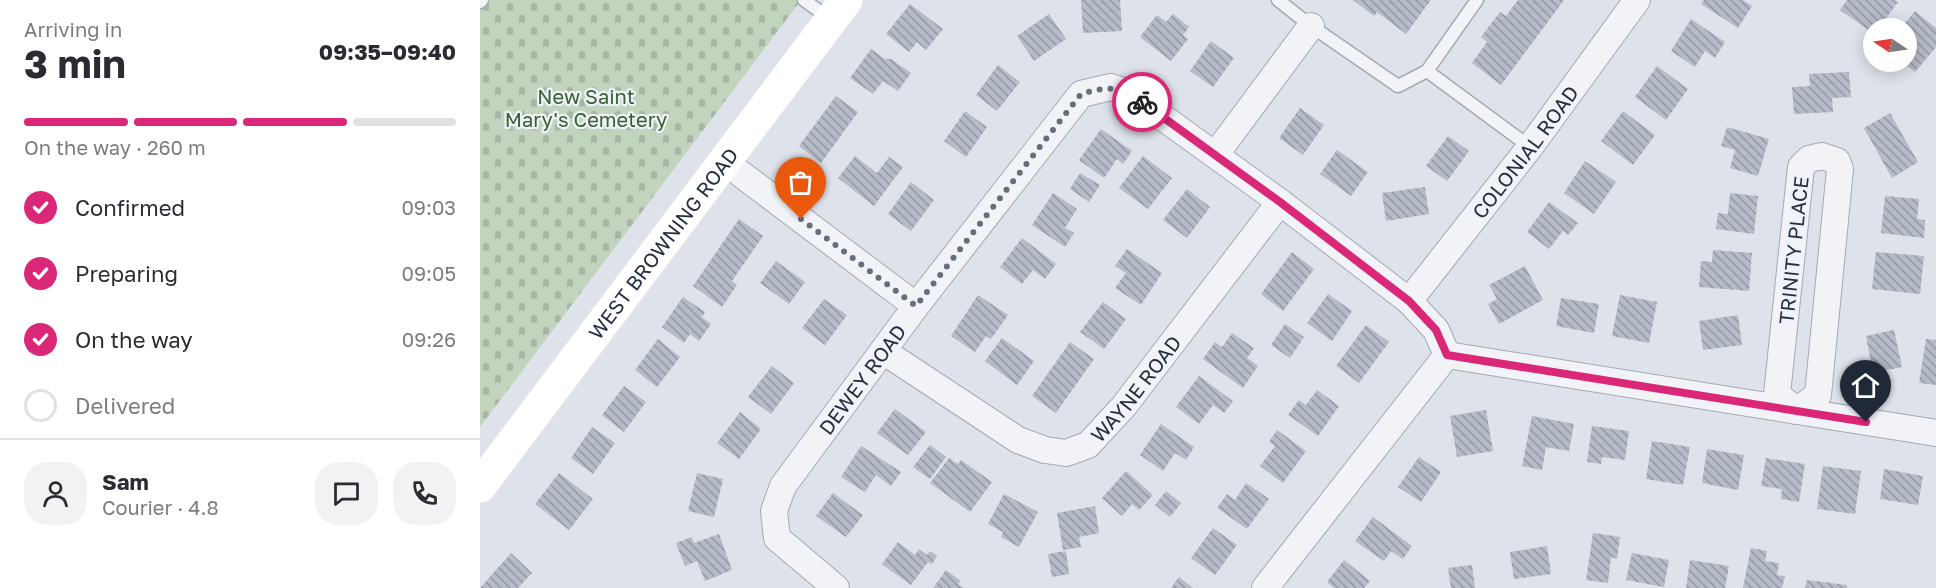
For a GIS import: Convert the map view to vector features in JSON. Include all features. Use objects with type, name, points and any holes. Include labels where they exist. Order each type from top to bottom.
[{"type":"main road","name":"WEST BROWNING ROAD","points":[[480,486],[839,10]]},
{"type":"street","name":"COLONIAL ROAD","points":[[1409,301],[1530,147],[1637,0]]},
{"type":"street","points":[[1311,26],[1216,154],[1409,301],[1436,330],[1447,355]]},
{"type":"street","name":"DEWEY ROAD","points":[[836,588],[814,572],[777,538],[774,511],[783,486],[916,306],[1081,94],[1111,87],[1130,93],[1216,154]]},
{"type":"street","name":"TRINITY PLACE","points":[[1822,156],[1837,161],[1840,169],[1830,285],[1818,395],[1796,411],[1777,394],[1801,168],[1809,159],[1822,156]]},
{"type":"street","points":[[725,162],[916,306]]},
{"type":"street","name":"WAYNE ROAD","points":[[883,351],[1018,440],[1044,450],[1066,453],[1088,445],[1124,406],[1280,202]]},
{"type":"street","points":[[1447,355],[1936,433]]},
{"type":"street","points":[[1265,588],[1447,355]]},
{"type":"lane","points":[[804,0],[839,10]]},
{"type":"lane","points":[[1278,0],[1311,26],[1398,86],[1427,71],[1477,0]]},
{"type":"lane","points":[[1427,71],[1530,147]]},
{"type":"green space","name":"New Saint Mary's Cemetery","points":[[480,0],[801,0],[480,427]]},
{"type":"building","points":[[1081,0],[1120,0],[1122,31],[1083,33]]},
{"type":"building","points":[[1353,0],[1431,0],[1406,34],[1377,12],[1374,16]]},
{"type":"building","points":[[1518,0],[1564,0],[1501,85],[1472,63],[1487,42],[1481,37],[1500,12],[1506,16]]},
{"type":"building","points":[[1704,0],[1743,0],[1752,6],[1738,28],[1701,4]]},
{"type":"building","points":[[1847,0],[1894,0],[1898,2],[1886,18],[1863,18],[1863,26],[1840,10]]},
{"type":"building","points":[[910,4],[943,29],[926,50],[917,42],[909,52],[886,34]]},
{"type":"building","points":[[1915,11],[1936,28],[1936,47],[1917,70],[1917,18],[1909,18]]},
{"type":"building","points":[[1049,14],[1066,39],[1034,61],[1017,36]]},
{"type":"building","points":[[1173,14],[1189,27],[1183,35],[1188,39],[1171,61],[1140,37],[1157,15],[1166,22]]},
{"type":"building","points":[[1691,19],[1725,42],[1715,58],[1705,51],[1695,67],[1671,51]]},
{"type":"building","points":[[1211,41],[1234,58],[1213,87],[1190,71]]},
{"type":"building","points":[[871,49],[911,73],[898,91],[883,81],[873,94],[850,78]]},
{"type":"building","points":[[998,65],[1020,82],[997,111],[976,95]]},
{"type":"building","points":[[1657,66],[1688,89],[1666,120],[1635,97]]},
{"type":"building","points":[[1849,72],[1851,97],[1832,98],[1833,112],[1794,114],[1792,87],[1810,86],[1809,74]]},
{"type":"building","points":[[836,96],[858,112],[821,163],[799,146]]},
{"type":"building","points":[[1300,108],[1324,125],[1303,155],[1279,138]]},
{"type":"building","points":[[965,111],[987,127],[966,157],[944,141]]},
{"type":"building","points":[[1623,111],[1655,135],[1633,165],[1601,141]]},
{"type":"building","points":[[1890,113],[1918,162],[1892,178],[1864,128]]},
{"type":"building","points":[[1727,127],[1769,139],[1758,176],[1730,168],[1735,150],[1721,146]]},
{"type":"building","points":[[1101,129],[1132,151],[1123,164],[1117,159],[1104,178],[1079,160]]},
{"type":"building","points":[[1448,136],[1469,151],[1447,181],[1426,166]]},
{"type":"building","points":[[1337,150],[1368,172],[1351,196],[1320,174]]},
{"type":"building","points":[[855,156],[877,173],[889,157],[903,167],[874,206],[838,178]]},
{"type":"building","points":[[1143,156],[1172,178],[1148,209],[1119,188]]},
{"type":"building","points":[[1585,161],[1616,182],[1594,214],[1564,193]]},
{"type":"building","points":[[1080,173],[1100,185],[1089,202],[1070,189]]},
{"type":"building","points":[[911,182],[934,200],[911,231],[888,214]]},
{"type":"building","points":[[1425,187],[1429,214],[1386,221],[1382,193]]},
{"type":"building","points":[[1187,189],[1210,207],[1187,238],[1163,220]]},
{"type":"building","points":[[1053,193],[1077,209],[1065,228],[1074,233],[1065,247],[1032,225]]},
{"type":"building","points":[[1730,193],[1758,196],[1754,234],[1716,229],[1718,213],[1728,214]]},
{"type":"building","points":[[1885,196],[1919,199],[1917,219],[1925,220],[1924,238],[1881,233]]},
{"type":"building","points":[[1549,202],[1578,223],[1568,235],[1563,231],[1549,249],[1527,232]]},
{"type":"building","points":[[739,219],[763,236],[732,281],[737,285],[722,307],[693,286]]},
{"type":"building","points":[[1022,238],[1056,264],[1045,279],[1033,270],[1022,284],[1000,267]]},
{"type":"building","points":[[1127,249],[1162,273],[1141,305],[1115,288],[1126,273],[1115,266]]},
{"type":"building","points":[[1713,250],[1752,253],[1749,291],[1699,287],[1701,261],[1712,262]]},
{"type":"building","points":[[1292,252],[1314,269],[1283,311],[1261,294]]},
{"type":"building","points":[[1876,252],[1924,256],[1920,294],[1872,289]]},
{"type":"building","points":[[776,261],[805,282],[789,304],[760,283]]},
{"type":"building","points":[[1525,266],[1543,300],[1499,324],[1488,304],[1497,299],[1489,285]]},
{"type":"building","points":[[1328,294],[1352,311],[1332,341],[1307,323]]},
{"type":"building","points":[[978,295],[1008,315],[991,339],[986,336],[975,352],[951,336]]},
{"type":"building","points":[[1620,295],[1657,302],[1649,343],[1612,336]]},
{"type":"building","points":[[683,297],[705,312],[702,317],[711,324],[699,341],[690,334],[684,343],[662,327]]},
{"type":"building","points":[[1561,298],[1599,304],[1594,333],[1556,326]]},
{"type":"building","points":[[824,299],[847,315],[825,345],[802,328]]},
{"type":"building","points":[[1103,302],[1126,319],[1104,349],[1080,332]]},
{"type":"building","points":[[1738,315],[1742,345],[1703,350],[1699,321]]},
{"type":"building","points":[[1285,324],[1304,337],[1290,358],[1271,345]]},
{"type":"building","points":[[1366,325],[1389,342],[1359,383],[1336,366]]},
{"type":"building","points":[[1894,330],[1902,367],[1873,373],[1866,336]]},
{"type":"building","points":[[1232,333],[1254,348],[1247,358],[1258,366],[1243,388],[1203,359],[1215,342],[1222,347]]},
{"type":"building","points":[[1002,338],[1034,361],[1017,385],[985,361]]},
{"type":"building","points":[[658,339],[680,357],[657,387],[635,370]]},
{"type":"building","points":[[1926,339],[1936,340],[1936,385],[1919,383]]},
{"type":"building","points":[[1070,342],[1094,359],[1056,413],[1032,396]]},
{"type":"building","points":[[772,366],[794,383],[771,414],[748,397]]},
{"type":"building","points":[[1199,376],[1233,401],[1224,413],[1213,405],[1199,424],[1176,407]]},
{"type":"building","points":[[624,386],[646,402],[624,432],[602,415]]},
{"type":"building","points":[[1317,390],[1339,406],[1318,436],[1288,415],[1299,400],[1306,405]]},
{"type":"building","points":[[895,409],[926,432],[908,455],[877,433]]},
{"type":"building","points":[[1486,410],[1493,451],[1457,457],[1450,416]]},
{"type":"building","points":[[740,412],[761,429],[739,459],[717,443]]},
{"type":"building","points":[[1532,416],[1574,424],[1569,451],[1546,447],[1542,470],[1522,466]]},
{"type":"building","points":[[1161,424],[1194,447],[1186,460],[1175,453],[1163,471],[1140,455]]},
{"type":"building","points":[[1592,426],[1629,431],[1625,460],[1602,457],[1601,464],[1587,462]]},
{"type":"building","points":[[592,427],[615,443],[593,474],[571,458]]},
{"type":"building","points":[[1277,430],[1306,451],[1283,483],[1260,466],[1275,446],[1269,442]]},
{"type":"building","points":[[1652,441],[1690,447],[1683,485],[1646,479]]},
{"type":"building","points":[[930,445],[946,457],[930,479],[913,467]]},
{"type":"building","points":[[861,446],[901,472],[891,486],[876,475],[865,492],[841,477]]},
{"type":"building","points":[[1707,449],[1744,455],[1738,490],[1702,483]]},
{"type":"building","points":[[1419,457],[1441,472],[1421,502],[1398,487]]},
{"type":"building","points":[[949,458],[958,464],[961,460],[992,482],[970,512],[930,483]]},
{"type":"building","points":[[1766,458],[1805,464],[1799,502],[1781,499],[1782,489],[1761,486]]},
{"type":"building","points":[[1823,466],[1861,471],[1855,514],[1817,509]]},
{"type":"building","points":[[1884,469],[1923,476],[1918,505],[1880,499]]},
{"type":"building","points":[[1126,471],[1153,495],[1139,510],[1132,504],[1122,516],[1102,498]]},
{"type":"building","points":[[559,473],[593,499],[569,530],[535,504]]},
{"type":"building","points":[[697,473],[723,479],[714,517],[688,511]]},
{"type":"building","points":[[1246,483],[1269,499],[1247,529],[1217,508],[1227,494],[1235,500]]},
{"type":"building","points":[[1166,491],[1181,503],[1170,517],[1155,505]]},
{"type":"building","points":[[833,493],[863,515],[846,537],[816,516]]},
{"type":"building","points":[[1004,494],[1038,512],[1019,547],[1001,537],[1003,532],[988,524]]},
{"type":"building","points":[[1095,506],[1099,533],[1079,537],[1081,547],[1063,550],[1057,513]]},
{"type":"building","points":[[1373,517],[1412,546],[1403,559],[1391,551],[1384,561],[1355,541]]},
{"type":"building","points":[[1213,528],[1237,545],[1215,575],[1191,558]]},
{"type":"building","points":[[1593,533],[1620,537],[1617,559],[1611,557],[1608,583],[1586,580]]},
{"type":"building","points":[[719,534],[732,570],[705,581],[697,561],[685,566],[676,543],[692,537],[694,543]]},
{"type":"building","points":[[898,542],[915,555],[919,549],[927,555],[930,551],[937,556],[932,564],[928,562],[911,585],[882,564]]},
{"type":"building","points":[[1547,546],[1551,574],[1514,579],[1510,552]]},
{"type":"building","points":[[1751,548],[1767,551],[1765,561],[1779,563],[1777,575],[1785,576],[1782,588],[1743,588]]},
{"type":"building","points":[[1066,551],[1069,574],[1052,577],[1048,554]]},
{"type":"building","points":[[511,553],[532,573],[518,588],[480,588]]},
{"type":"building","points":[[1632,553],[1669,560],[1664,587],[1626,580]]},
{"type":"building","points":[[1344,560],[1370,581],[1364,588],[1334,588],[1327,582]]},
{"type":"building","points":[[1690,560],[1729,566],[1725,588],[1686,588]]},
{"type":"building","points":[[1472,565],[1475,588],[1451,588],[1448,568]]},
{"type":"building","points":[[946,570],[961,581],[958,584],[964,588],[933,588]]},
{"type":"building","points":[[1179,577],[1193,588],[1171,588]]},
{"type":"building","points":[[1807,580],[1847,585],[1847,588],[1805,588]]},
{"type":"way so far","points":[[801,219],[916,306],[1081,94],[1111,87],[1130,93],[1142,102]]},
{"type":"route","points":[[1142,102],[1216,154],[1409,301],[1436,330],[1447,355],[1866,422]]}]
